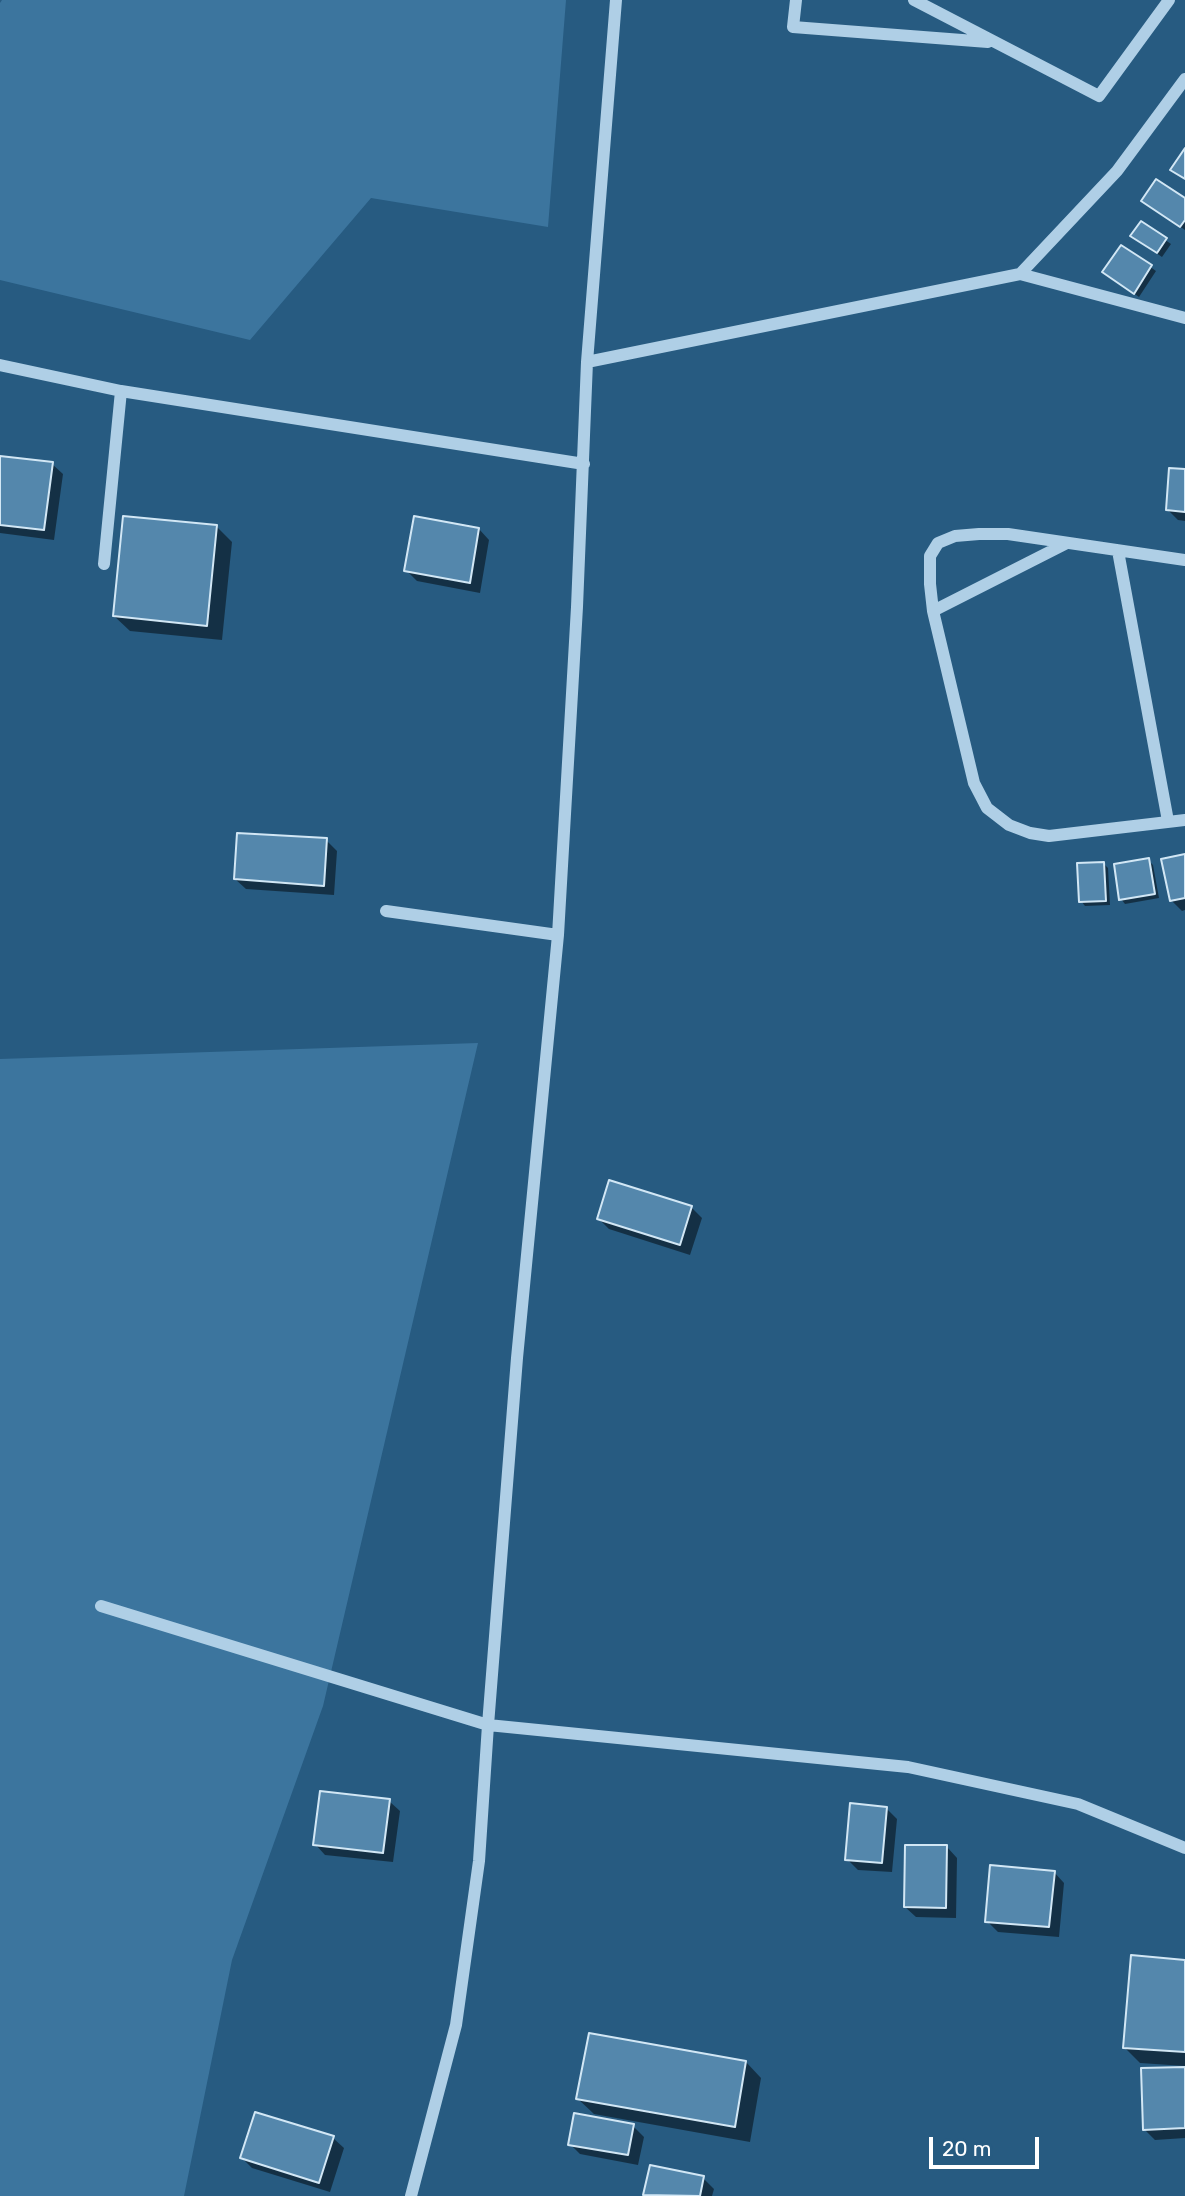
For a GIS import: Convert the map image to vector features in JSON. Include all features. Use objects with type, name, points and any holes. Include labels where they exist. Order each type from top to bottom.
[{"type":"street","points":[[411,2196],[456,2025],[480,1861],[516,1371],[558,935],[584,464],[587,362],[616,0]]},
{"type":"street","points":[[796,0],[793,27],[996,43]]},
{"type":"street","points":[[914,0],[1099,96],[1169,0]]},
{"type":"street","points":[[1020,274],[1117,170],[1185,79]]},
{"type":"street","points":[[587,362],[1020,274],[1185,318]]},
{"type":"street","points":[[0,365],[121,391],[584,464]]},
{"type":"street","points":[[104,564],[121,391]]},
{"type":"street","points":[[1185,560],[1008,534],[955,536],[938,543],[930,556],[933,611],[974,783],[987,808],[1009,825],[1030,833],[1049,836],[1185,820]]},
{"type":"street","points":[[933,611],[1067,543]]},
{"type":"street","points":[[1118,551],[1168,821]]},
{"type":"street","points":[[386,911],[558,935]]},
{"type":"street","points":[[101,1606],[488,1725],[908,1767],[1078,1804],[1185,1848]]},
{"type":"shaded area","points":[[2,0],[566,0],[548,227],[371,198],[250,340],[0,280]]},
{"type":"shaded area","points":[[478,1043],[323,1706],[232,1960],[184,2196],[0,2196],[0,1059]]},
{"type":"building","points":[[1185,148],[1185,179],[1170,170]]},
{"type":"building","points":[[1156,179],[1185,198],[1185,220],[1180,227],[1141,201]]},
{"type":"building","points":[[1141,221],[1167,238],[1157,253],[1130,236]]},
{"type":"building","points":[[1121,245],[1152,265],[1134,294],[1102,272]]},
{"type":"building","points":[[0,456],[53,462],[44,530],[0,525]]},
{"type":"building","points":[[1169,468],[1185,469],[1185,512],[1166,510]]},
{"type":"building","points":[[123,516],[217,525],[207,626],[113,616]]},
{"type":"building","points":[[414,516],[479,528],[470,583],[404,571]]},
{"type":"building","points":[[237,833],[327,838],[324,886],[234,879]]},
{"type":"building","points":[[1185,854],[1185,898],[1170,901],[1161,859]]},
{"type":"building","points":[[1149,858],[1155,894],[1119,900],[1114,864]]},
{"type":"building","points":[[1104,862],[1106,901],[1079,902],[1077,863]]},
{"type":"building","points":[[609,1180],[692,1206],[680,1245],[597,1219]]},
{"type":"building","points":[[320,1791],[390,1799],[383,1853],[313,1845]]},
{"type":"building","points":[[850,1803],[887,1807],[882,1863],[845,1860]]},
{"type":"building","points":[[905,1845],[947,1845],[946,1908],[904,1907]]},
{"type":"building","points":[[990,1865],[1055,1871],[1049,1927],[985,1922]]},
{"type":"building","points":[[1131,1955],[1185,1960],[1185,2052],[1123,2048]]},
{"type":"building","points":[[589,2033],[746,2061],[735,2127],[576,2099]]},
{"type":"building","points":[[1185,2067],[1185,2128],[1143,2130],[1141,2068]]},
{"type":"building","points":[[255,2112],[334,2136],[319,2183],[240,2158]]},
{"type":"building","points":[[574,2113],[634,2124],[628,2155],[568,2145]]},
{"type":"building","points":[[650,2165],[704,2176],[700,2196],[643,2195]]}]
